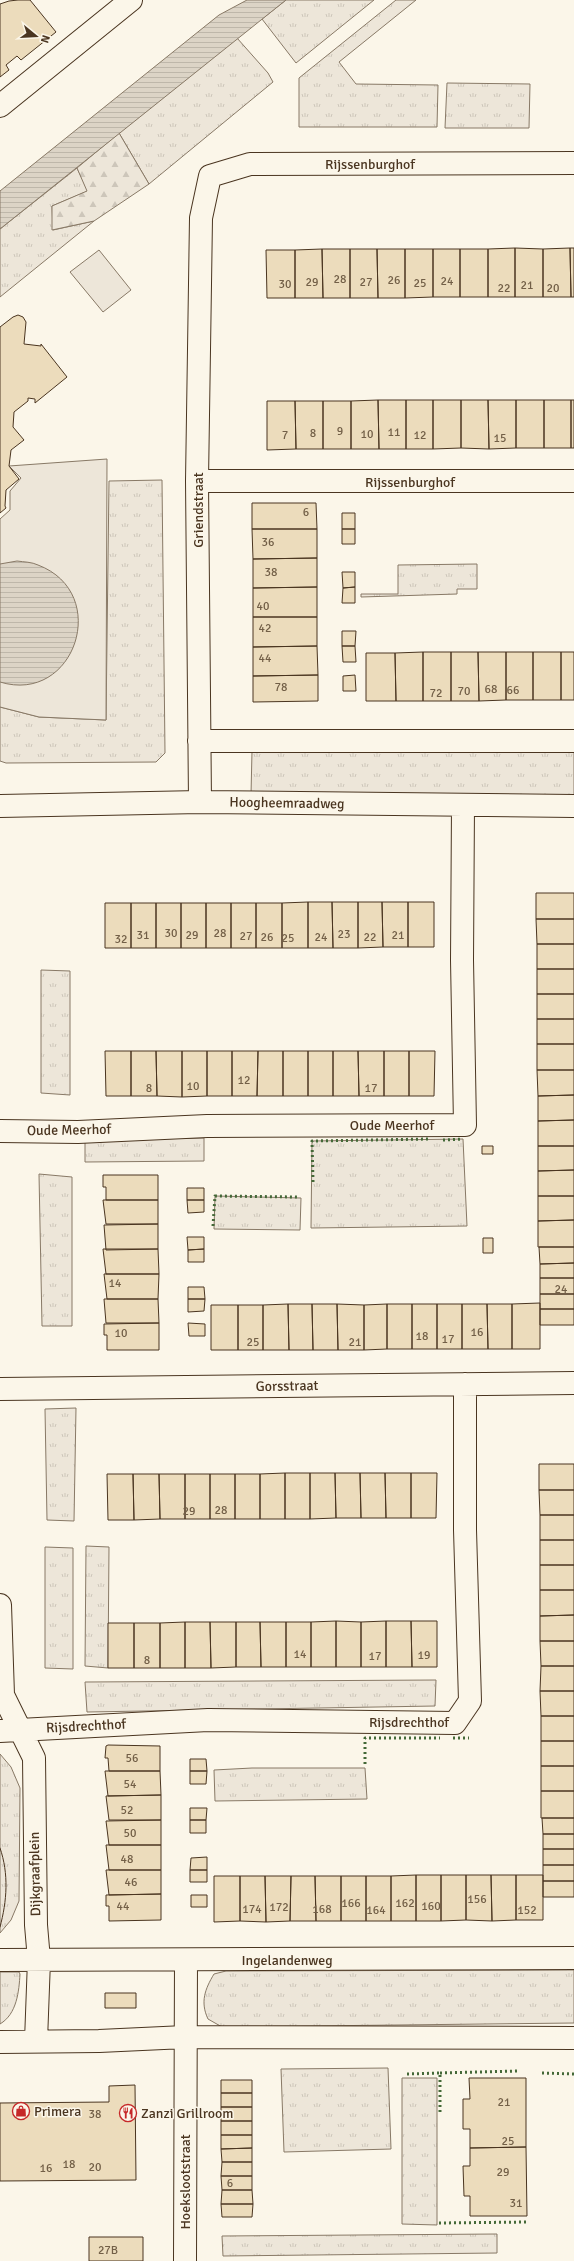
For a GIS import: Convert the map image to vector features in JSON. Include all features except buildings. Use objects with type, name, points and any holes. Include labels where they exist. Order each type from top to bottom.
[{"type":"street","points":[[0,106],[131,0]]},
{"type":"street","name":"Rijssenburghof","points":[[201,218],[210,176],[250,164],[574,164]]},
{"type":"street","name":"Griendstraat","points":[[200,802],[197,481],[201,218]]},
{"type":"street","name":"Rijssenburghof","points":[[197,481],[574,481]]},
{"type":"street","points":[[199,741],[574,741]]},
{"type":"street","name":"Hoogheemraadweg","points":[[0,806],[200,802],[574,806]]},
{"type":"street","name":"Oude Meerhof","points":[[0,1131],[78,1132],[207,1126],[465,1125],[462,960],[463,805]]},
{"type":"street","name":"Gorsstraat","points":[[0,1389],[574,1383]]},
{"type":"street","name":"Rijsdrechthof","points":[[10,1730],[208,1720],[455,1723],[470,1701],[466,1530],[465,1384]]},
{"type":"street","name":"Dijkgraafplein","points":[[0,1606],[3,1695],[10,1730],[34,1758],[36,1925],[39,1960],[36,2040]]},
{"type":"street","name":"Ingelandenweg","points":[[0,1960],[574,1958]]},
{"type":"street","name":"Hoekslootstraat","points":[[185,2261],[186,1960]]},
{"type":"street","points":[[0,2042],[36,2040],[99,2041],[185,2037],[574,2038]]},
{"type":"green space","points":[[286,0],[374,0],[296,63],[262,19]]},
{"type":"green space","points":[[396,0],[416,0],[339,62],[356,84],[438,85],[437,127],[299,127],[299,78]]},
{"type":"green space","points":[[237,38],[268,73],[273,82],[149,184],[119,133]]},
{"type":"green space","points":[[447,83],[530,84],[529,128],[445,128]]},
{"type":"green space","points":[[119,133],[149,184],[94,221],[52,230],[52,206],[87,191],[77,168]]},
{"type":"green space","points":[[77,168],[88,191],[52,206],[53,230],[94,221],[0,297],[0,229]]},
{"type":"green space","points":[[99,250],[131,290],[103,312],[70,272]]},
{"type":"green space","points":[[107,459],[106,720],[39,717],[0,707],[0,519],[10,510],[10,491],[21,478],[9,466]]},
{"type":"green space","points":[[162,480],[165,753],[156,762],[6,763],[0,761],[0,707],[39,717],[106,720],[109,481]]},
{"type":"green space","points":[[477,564],[477,589],[457,589],[457,594],[361,597],[361,594],[398,594],[398,565]]},
{"type":"green space","points":[[574,749],[574,795],[251,795],[252,751]]},
{"type":"green space","points":[[41,970],[70,971],[70,1095],[41,1093]]},
{"type":"green space","points":[[204,1138],[204,1161],[85,1162],[85,1140]]},
{"type":"green space","points":[[463,1139],[467,1226],[311,1228],[312,1141]]},
{"type":"green space","points":[[39,1174],[72,1177],[72,1326],[42,1326]]},
{"type":"green space","points":[[215,1196],[301,1198],[300,1230],[214,1229]]},
{"type":"green space","points":[[76,1408],[74,1521],[47,1520],[45,1409]]},
{"type":"green space","points":[[86,1546],[109,1547],[108,1668],[85,1666]]},
{"type":"green space","points":[[45,1547],[73,1548],[73,1669],[45,1668]]},
{"type":"green space","points":[[436,1680],[435,1706],[87,1712],[85,1682]]},
{"type":"green space","points":[[0,1754],[11,1767],[20,1788],[19,1901],[11,1920],[0,1933]]},
{"type":"green space","points":[[252,1768],[365,1768],[367,1799],[215,1801],[214,1770]]},
{"type":"green space","points":[[574,1970],[574,2023],[222,2027],[208,2019],[204,2007],[206,1990],[214,1974],[226,1971]]},
{"type":"green space","points":[[0,1972],[19,1972],[20,1974],[18,1995],[14,2008],[6,2020],[0,2024]]},
{"type":"green space","points":[[388,2068],[391,2149],[284,2152],[281,2069]]},
{"type":"green space","points":[[402,2078],[437,2078],[437,2225],[402,2224]]},
{"type":"green space","points":[[497,2234],[497,2253],[223,2256],[222,2236]]},
{"type":"shaded area","points":[[247,0],[286,0],[0,229],[0,191],[219,15]]},
{"type":"shaded area","points":[[17,561],[36,564],[61,579],[74,598],[78,620],[75,643],[64,662],[48,677],[26,685],[0,682],[0,564]]},
{"type":"tram line","points":[[0,1848],[6,1878],[4,1907],[0,1927]]},
{"type":"hedge","points":[[313,1182],[312,1141],[429,1139]]},
{"type":"hedge","points":[[443,1140],[463,1139]]},
{"type":"hedge","points":[[213,1226],[215,1196],[297,1197]]},
{"type":"hedge","points":[[365,1764],[365,1738],[440,1738]]},
{"type":"hedge","points":[[453,1738],[469,1738]]},
{"type":"hedge","points":[[440,2073],[518,2071]]},
{"type":"hedge","points":[[407,2074],[440,2073],[440,2112]]},
{"type":"hedge","points":[[542,2073],[574,2074]]},
{"type":"hedge","points":[[439,2223],[527,2222]]},
{"type":"place","name":"Primera","points":[[21,2111]]},
{"type":"place","name":"Zanzi Grillroom","points":[[128,2113]]}]
